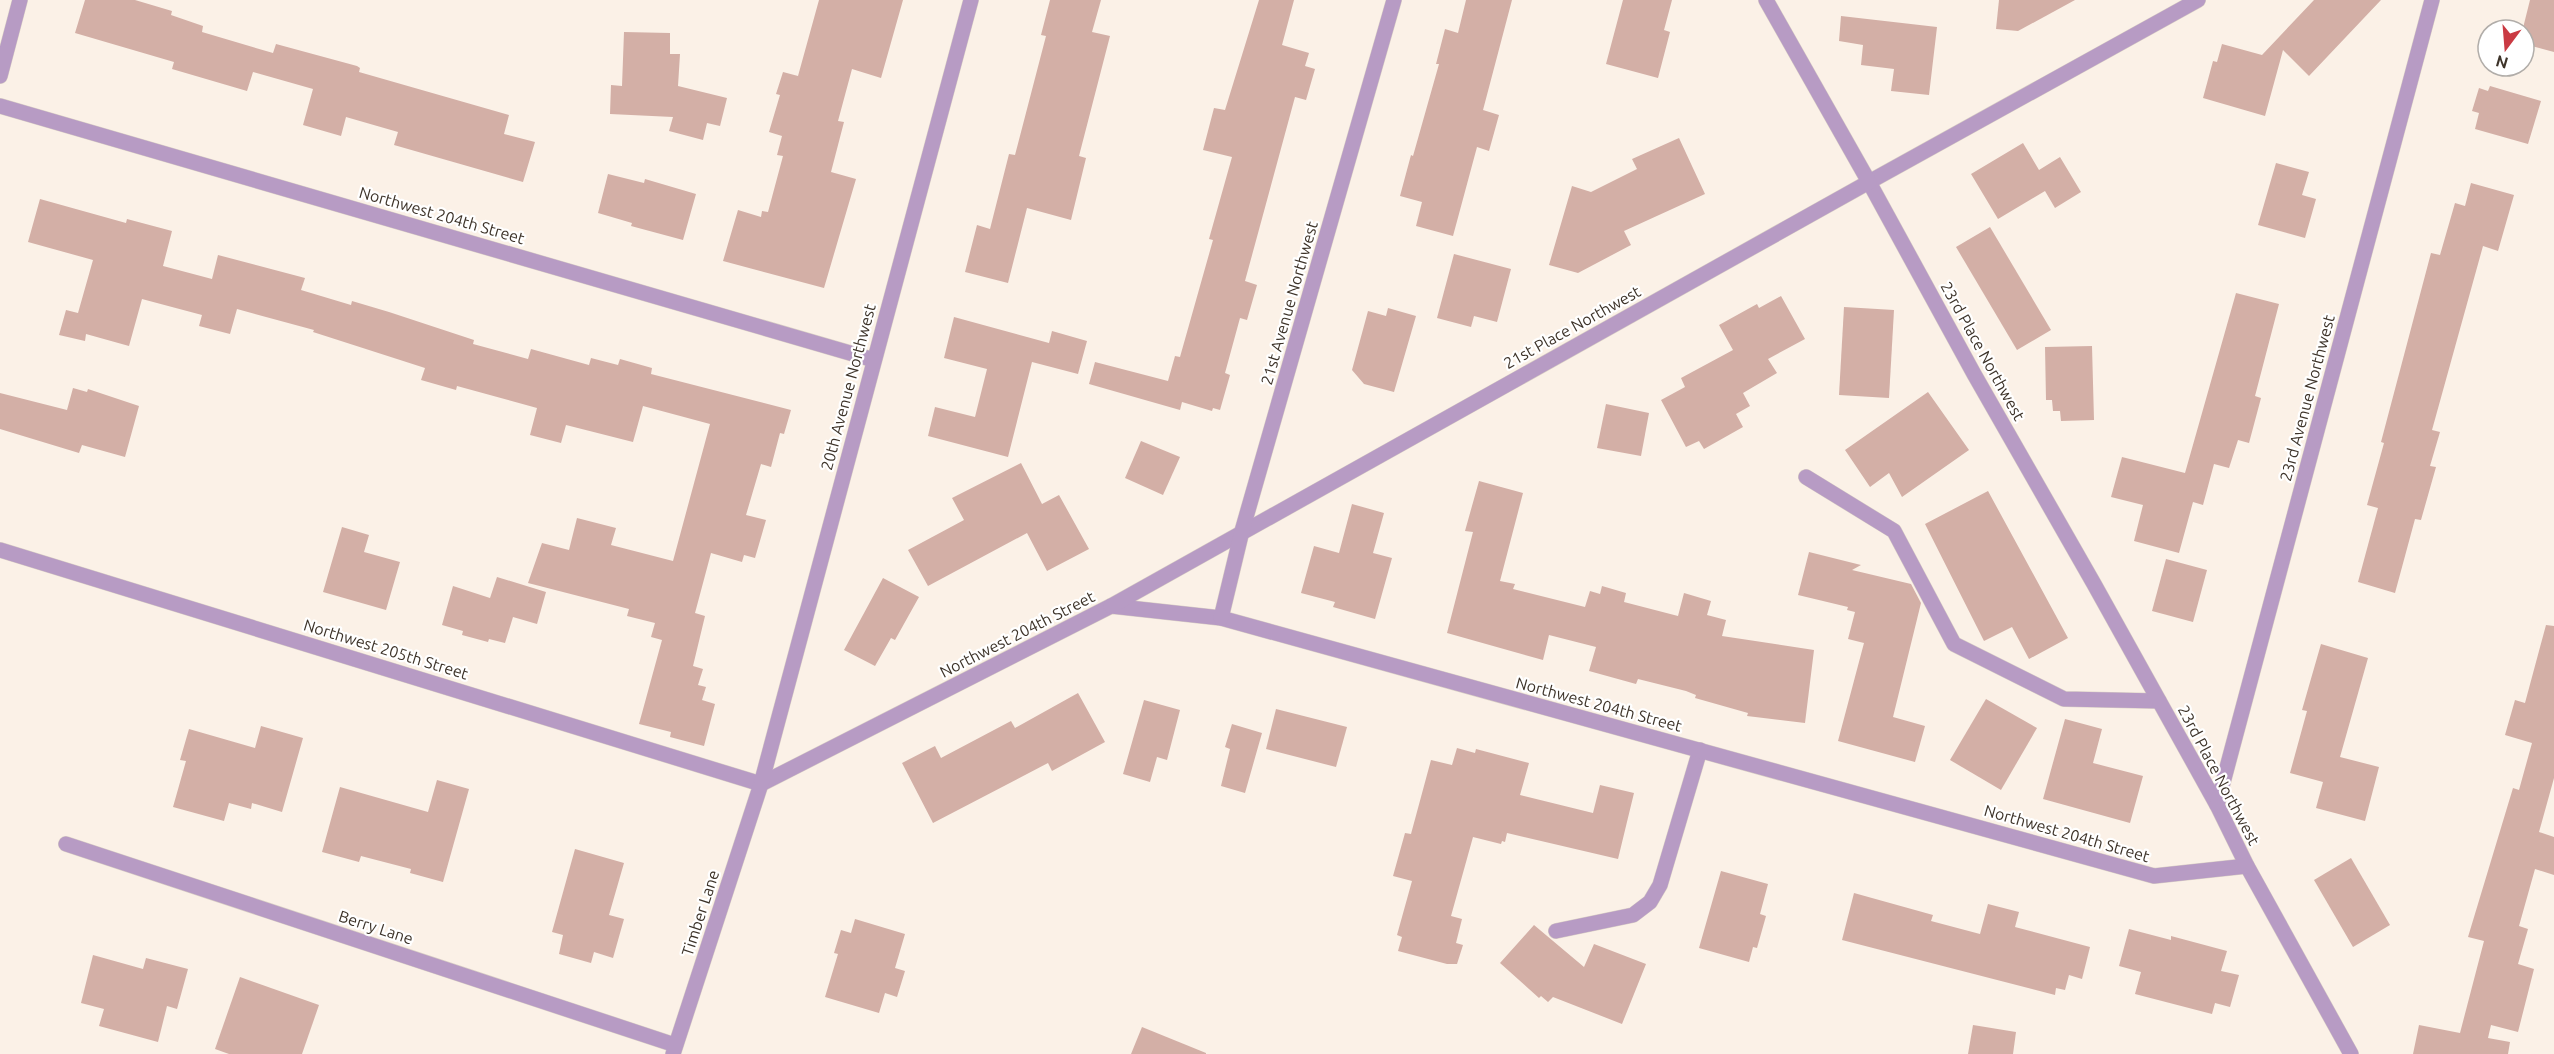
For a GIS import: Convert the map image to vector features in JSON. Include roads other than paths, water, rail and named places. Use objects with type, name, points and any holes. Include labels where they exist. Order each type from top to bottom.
[{"type":"street","points":[[0,76],[20,0]]},
{"type":"street","name":"20th Avenue Northwest","points":[[761,784],[971,0]]},
{"type":"street","name":"21st Avenue Northwest","points":[[1221,618],[1242,531],[1394,0]]},
{"type":"street","points":[[1766,0],[1869,182],[2198,0]]},
{"type":"street","name":"23rd Avenue Northwest","points":[[2217,805],[2433,0]]},
{"type":"street","name":"Northwest 204th Street","points":[[0,106],[874,360]]},
{"type":"street","name":"21st Place Northwest","points":[[1111,606],[1869,182]]},
{"type":"street","name":"23rd Place Northwest","points":[[1869,182],[1974,374],[2217,805],[2247,866]]},
{"type":"street","points":[[1806,477],[1894,531],[1954,644],[2064,699],[2159,701]]},
{"type":"street","name":"Northwest 205th Street","points":[[0,550],[761,784]]},
{"type":"street","name":"Northwest 204th Street","points":[[761,784],[1111,606],[1221,618],[2154,876],[2247,866]]},
{"type":"street","points":[[1556,931],[1633,915],[1650,902],[1660,885],[1700,750]]},
{"type":"street","name":"Timber Lane","points":[[674,1050],[761,784]]},
{"type":"street","name":"Berry Lane","points":[[66,844],[674,1050]]},
{"type":"street","points":[[2247,866],[2351,1054]]}]
